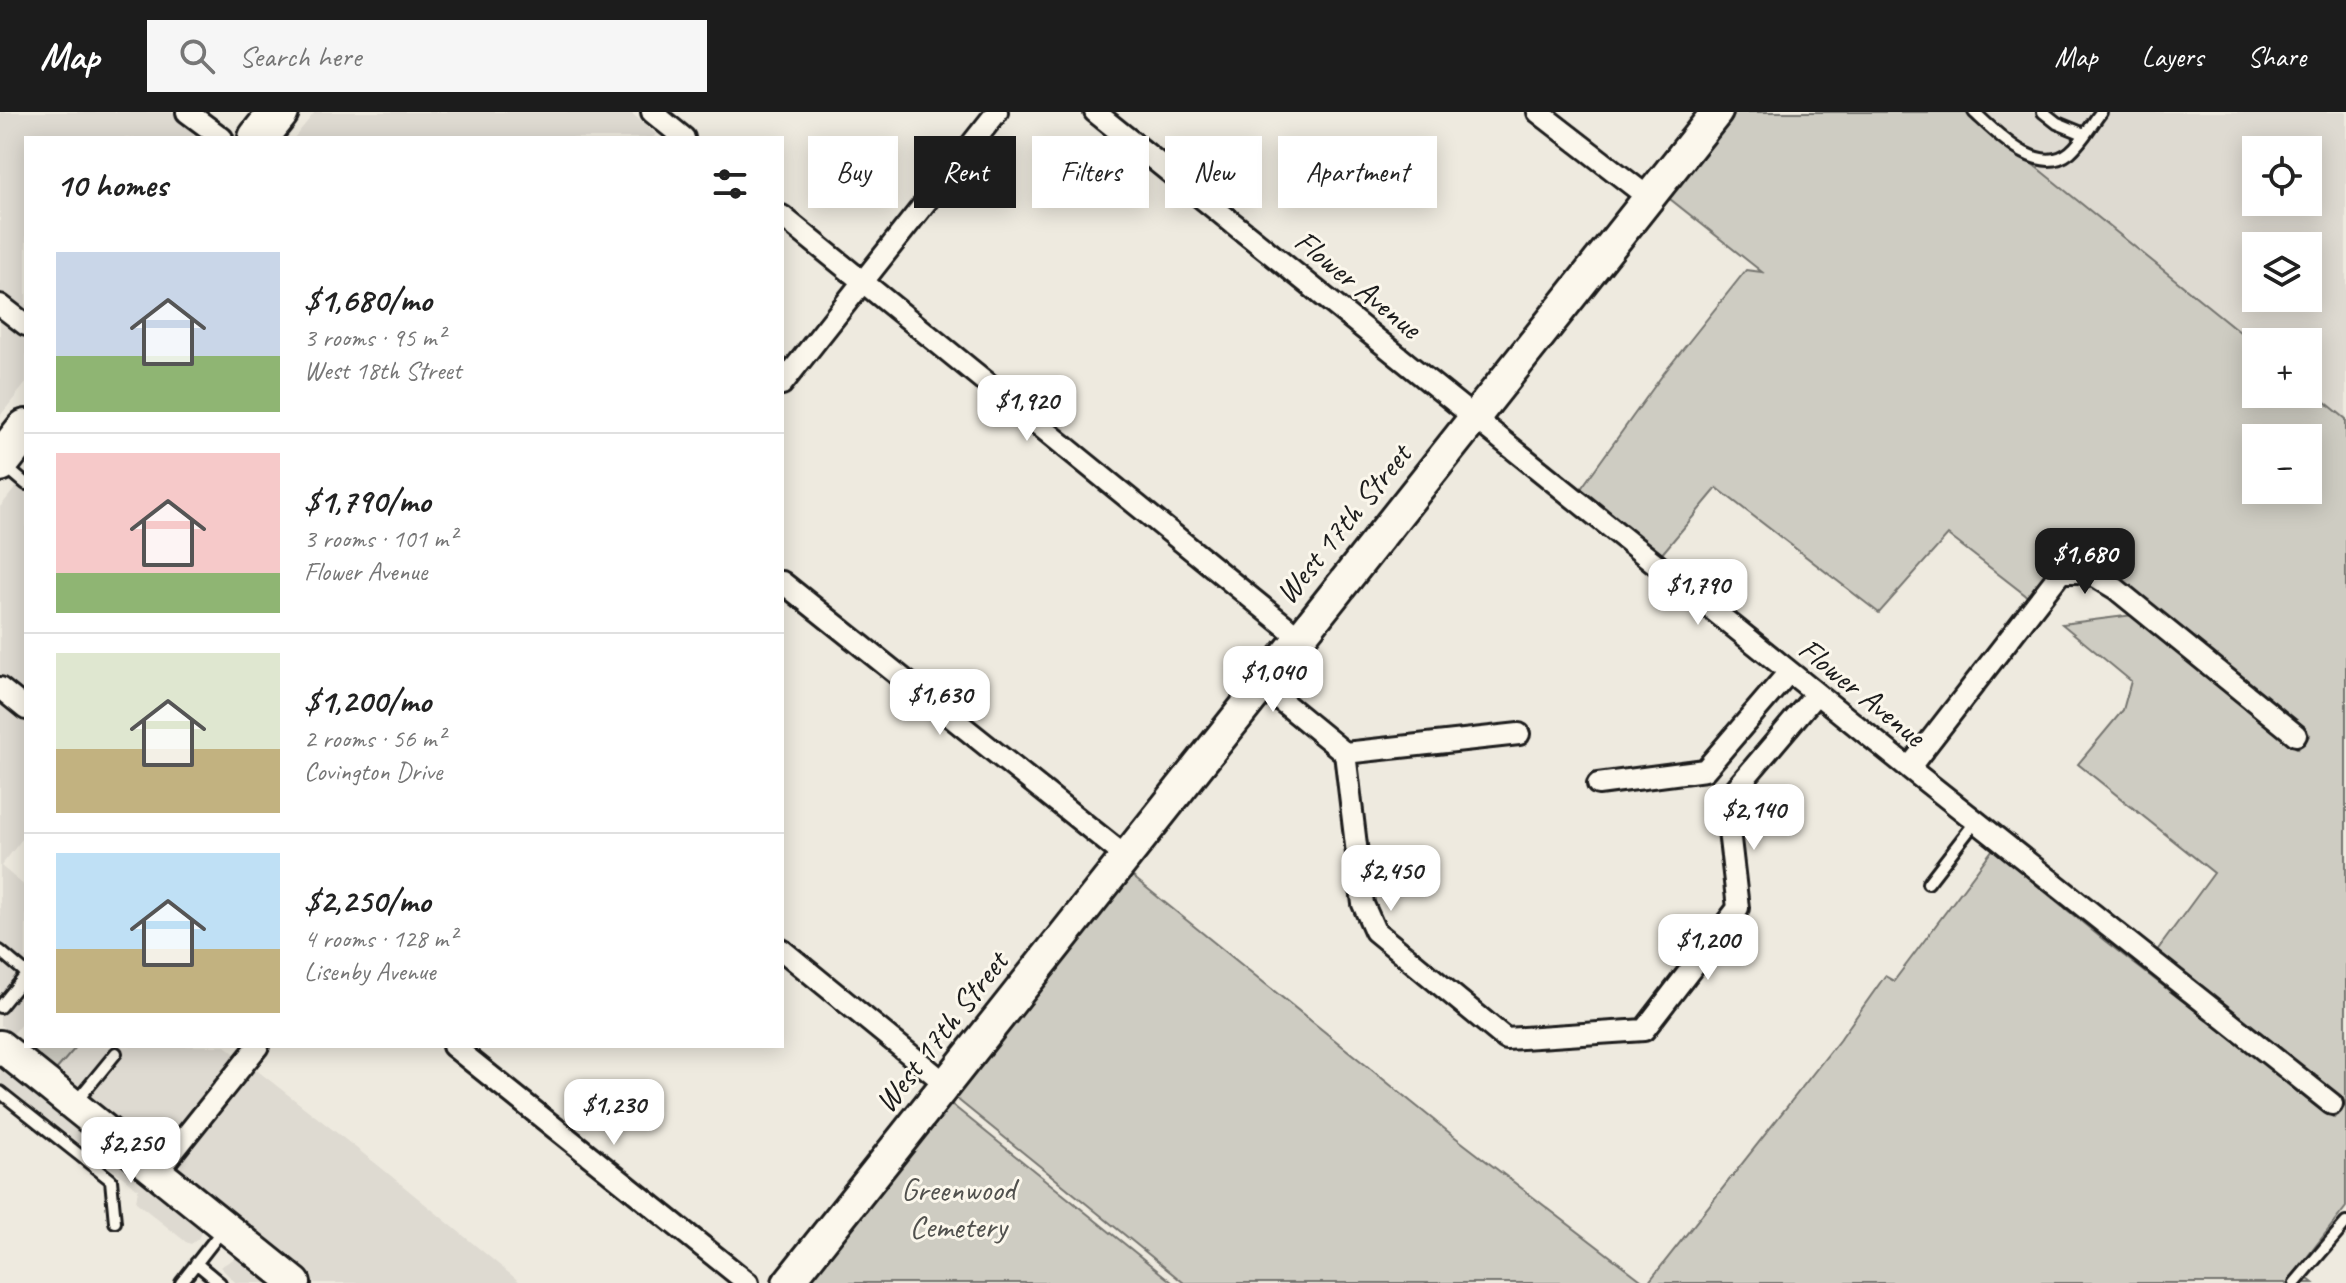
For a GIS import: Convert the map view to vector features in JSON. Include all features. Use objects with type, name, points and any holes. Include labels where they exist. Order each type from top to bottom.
[{"type":"highway","points":[[260,136],[279,112]]},
{"type":"highway","points":[[0,462],[24,432]]},
{"type":"main road","name":"West 17th Street","points":[[788,1283],[1717,112]]},
{"type":"main road","points":[[0,1046],[295,1283]]},
{"type":"street","points":[[187,112],[219,136]]},
{"type":"street","points":[[652,112],[682,136]]},
{"type":"street","points":[[784,381],[997,112]]},
{"type":"street","name":"Flower Avenue","points":[[1095,112],[1816,694],[2332,1104]]},
{"type":"street","points":[[1538,112],[1649,198]]},
{"type":"street","points":[[784,218],[1299,637]]},
{"type":"street","points":[[0,305],[24,323]]},
{"type":"street","points":[[1909,768],[2061,572],[2088,572],[2116,589],[2296,735]]},
{"type":"street","points":[[784,584],[1126,857]]},
{"type":"street","points":[[1598,784],[1705,770],[1789,672]]},
{"type":"street","points":[[1262,685],[1345,753],[1363,904],[1375,931],[1506,1039],[1644,1030],[1738,908],[1727,813],[1734,791],[1816,694]]},
{"type":"street","points":[[0,688],[24,707]]},
{"type":"street","points":[[1345,753],[1519,734]]},
{"type":"street","points":[[784,952],[946,1084]]},
{"type":"street","points":[[157,1172],[256,1048]]},
{"type":"street","points":[[455,1048],[748,1283]]},
{"type":"lane","points":[[1974,112],[2021,151],[2044,161],[2060,158],[2072,151],[2101,112]]},
{"type":"lane","points":[[2043,112],[2057,123],[2084,134]]},
{"type":"lane","points":[[0,462],[24,482]]},
{"type":"lane","points":[[1928,883],[1976,821]]},
{"type":"lane","points":[[0,951],[24,972]]},
{"type":"lane","points":[[0,1007],[24,977]]},
{"type":"lane","points":[[74,1105],[116,1053]]},
{"type":"lane","points":[[0,1092],[111,1180],[115,1222]]},
{"type":"lane","points":[[2295,1283],[2346,1223]]},
{"type":"lane","points":[[181,1283],[225,1227]]},
{"type":"lane","points":[[196,1263],[220,1283]]},
{"type":"shaded area","points":[[0,112],[173,112],[204,136],[24,136],[24,311],[0,293]]},
{"type":"shaded area","points":[[315,112],[630,112],[656,134],[654,136],[296,136]]},
{"type":"shaded area","points":[[1968,112],[2346,112],[2346,419],[2322,399],[2322,328],[2242,328],[2242,334]]},
{"type":"shaded area","points":[[0,317],[24,335],[24,386],[0,416]]},
{"type":"shaded area","points":[[24,477],[24,695],[0,676],[0,507]]},
{"type":"shaded area","points":[[0,698],[24,717],[24,837],[1,866],[24,885],[24,1020],[13,1034],[0,1025]]},
{"type":"shaded area","points":[[75,1048],[228,1048],[237,1055],[158,1150],[148,1148],[56,1070]]},
{"type":"shaded area","points":[[0,1067],[199,1220],[201,1232],[198,1239],[191,1244],[186,1242],[136,1202],[138,1189],[0,1082]]},
{"type":"shaded area","points":[[254,1068],[521,1283],[315,1283],[180,1173],[182,1157]]},
{"type":"shaded area","points":[[237,1257],[253,1263],[278,1283],[236,1283],[220,1267]]},
{"type":"green space","points":[[1731,112],[1968,112],[2242,334],[2242,408],[2322,408],[2322,399],[2346,419],[2346,1103],[2156,952],[2214,873],[2078,764],[2123,710],[2131,681],[2062,624],[2133,615],[2298,749],[2310,735],[2122,582],[2091,565],[2069,561],[2051,571],[2028,597],[1948,535],[1879,613],[1717,488],[1661,555],[1580,490],[1664,373],[1746,270],[1762,272],[1665,195]]},
{"type":"green space","points":[[1993,849],[2105,941],[2334,1118],[2346,1104],[2346,1207],[2297,1270],[2313,1283],[1648,1283],[1841,1038],[1885,976],[1894,981]]},
{"type":"green space","points":[[1127,872],[1451,1134],[1645,1283],[1184,1283],[957,1099],[949,1099]]},
{"type":"green space","points":[[29,1048],[75,1048],[56,1070]]},
{"type":"green space","name":"Greenwood Cemetery","points":[[945,1099],[1173,1283],[799,1283]]}]
